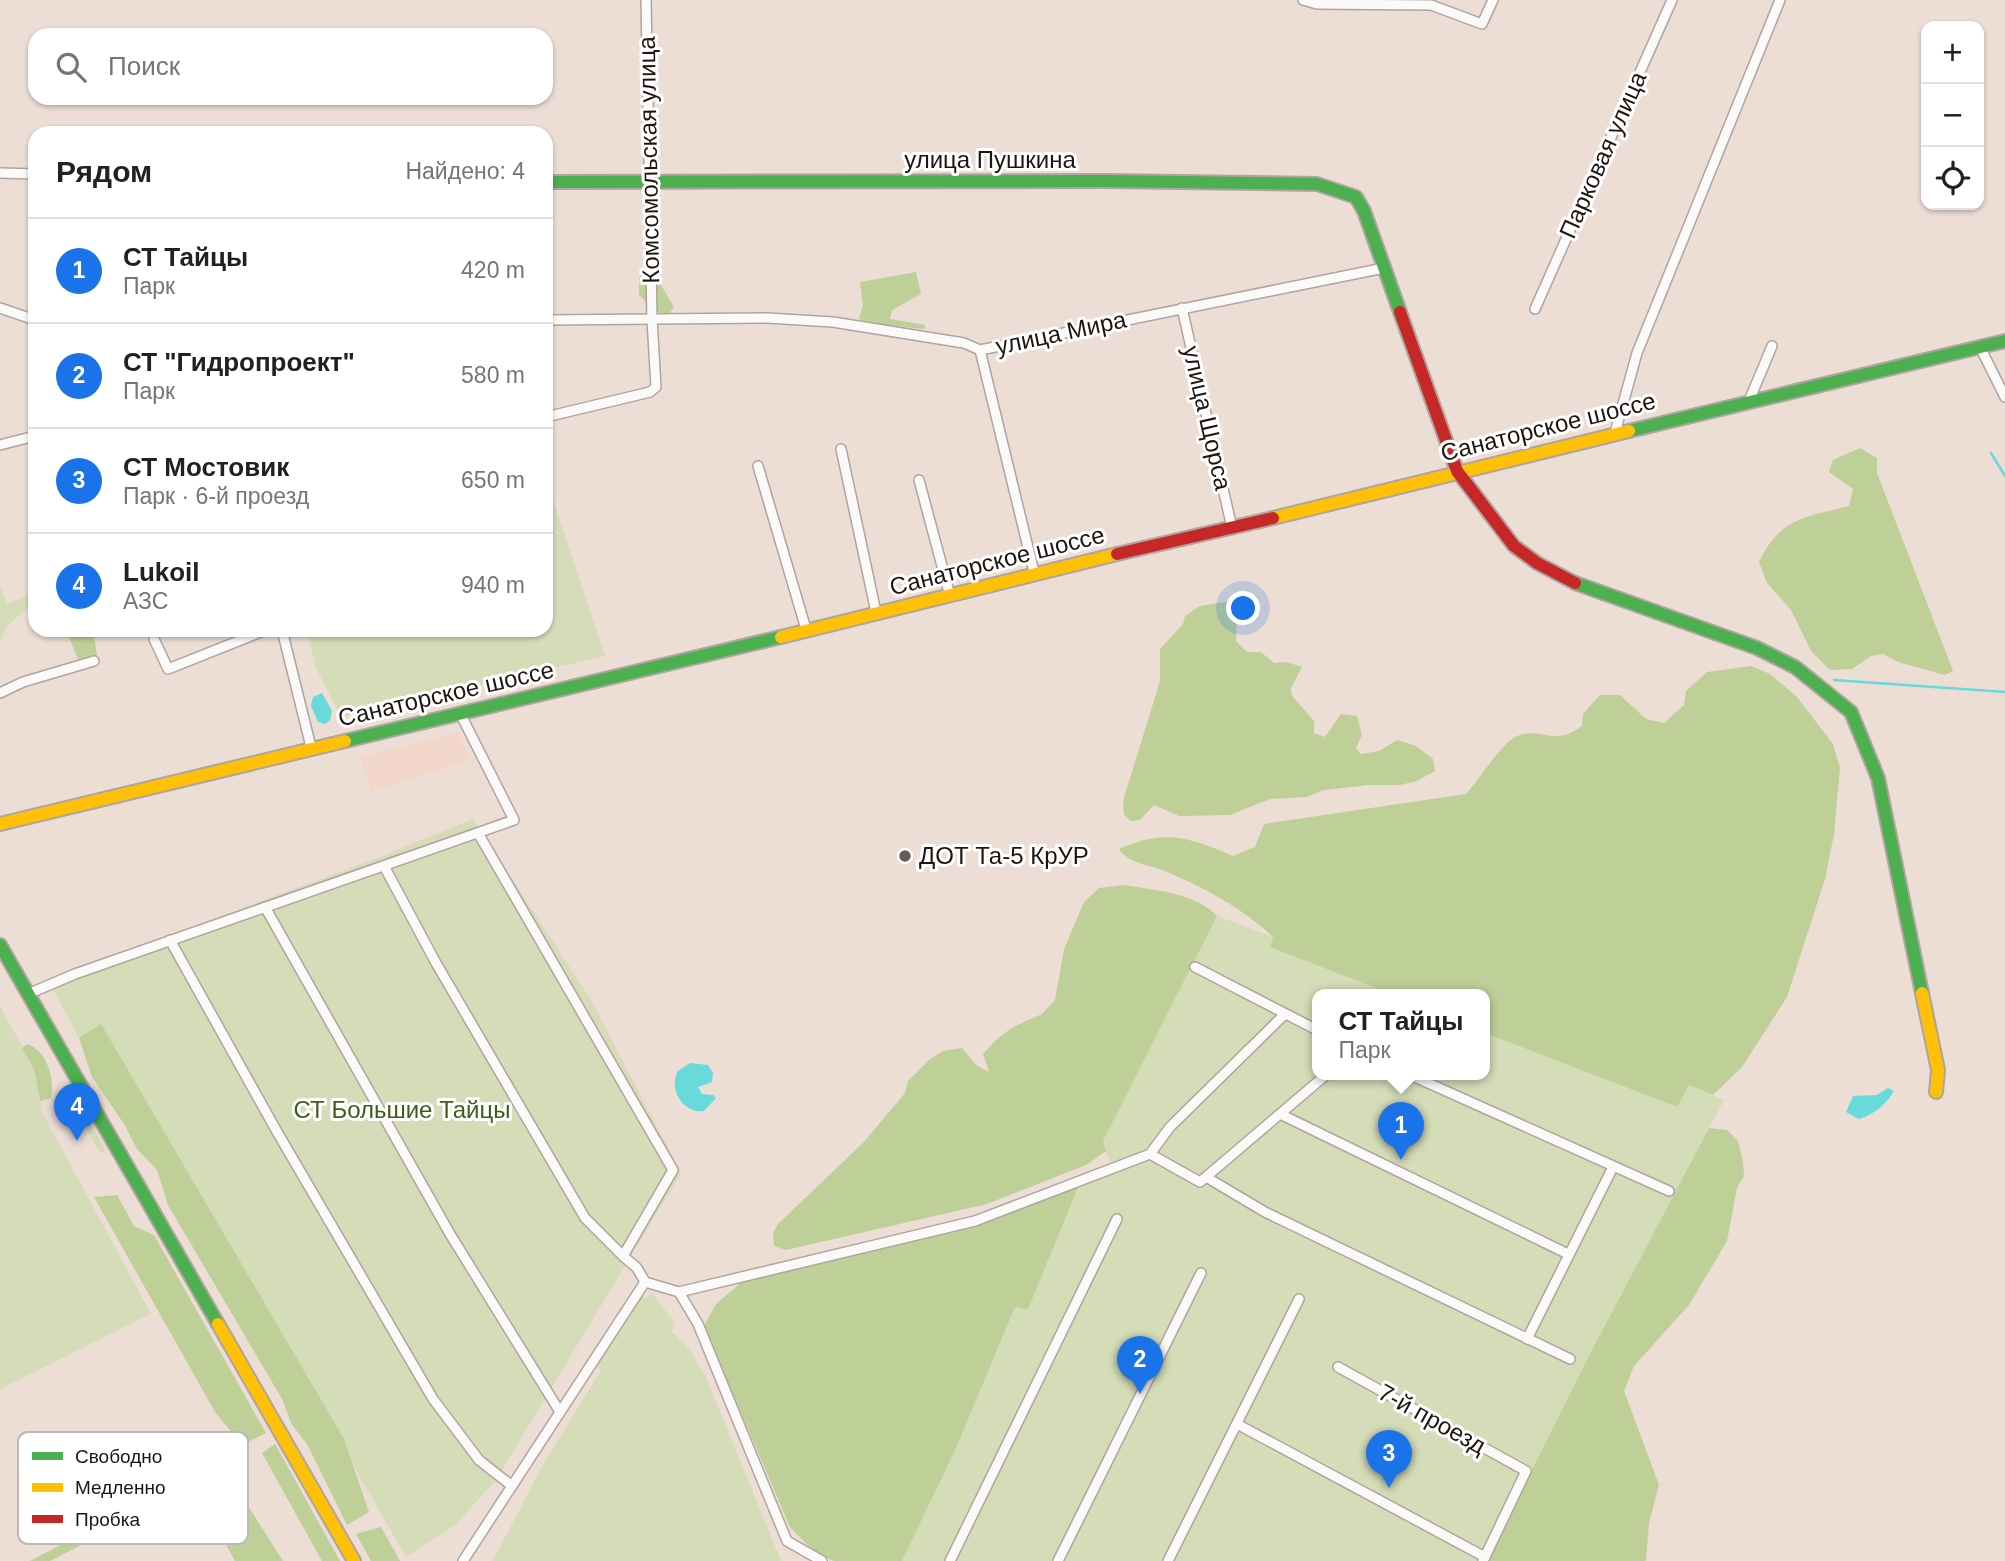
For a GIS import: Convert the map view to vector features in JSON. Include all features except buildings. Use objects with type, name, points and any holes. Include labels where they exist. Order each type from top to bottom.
[{"type":"street","name":"Комсомольская улица","points":[[553,415],[650,393],[656,387],[652,319],[646,0]]},
{"type":"street","points":[[1303,0],[1317,4],[1431,5],[1482,24],[1493,0]]},
{"type":"street","name":"Парковая улица","points":[[1535,309],[1672,0]]},
{"type":"street","points":[[1616,430],[1637,353],[1780,0]]},
{"type":"street","points":[[0,173],[28,174]]},
{"type":"street","name":"улица Пушкина","points":[[553,182],[1106,181],[1317,184],[1342,190],[1356,197],[1384,268]]},
{"type":"street","points":[[1384,268],[1457,471],[1506,537],[1537,563],[1576,583],[1756,648],[1795,667],[1851,712],[1878,778],[1938,1070],[1936,1092]]},
{"type":"street","name":"улица Мира","points":[[553,320],[767,318],[833,322],[964,343],[980,350],[1384,268]]},
{"type":"street","points":[[0,308],[28,318]]},
{"type":"street","name":"улица Щорса","points":[[1182,308],[1232,528]]},
{"type":"street","name":"Санаторское шоссе","points":[[0,824],[311,747],[950,596],[1034,572],[1232,528],[1616,430],[2005,341]]},
{"type":"street","points":[[1749,401],[1772,346]]},
{"type":"street","points":[[1980,347],[2005,397]]},
{"type":"street","points":[[980,350],[1034,572]]},
{"type":"street","points":[[0,445],[28,438]]},
{"type":"street","points":[[841,449],[876,612]]},
{"type":"street","points":[[758,466],[806,629]]},
{"type":"street","points":[[919,480],[950,596]]},
{"type":"street","points":[[155,639],[168,668],[248,637]]},
{"type":"street","points":[[284,637],[311,747]]},
{"type":"street","points":[[0,693],[23,682],[94,661]]},
{"type":"street","points":[[28,994],[170,940],[514,820],[460,713]]},
{"type":"street","points":[[478,832],[673,1170],[623,1256]]},
{"type":"street","points":[[384,866],[436,963],[585,1218],[637,1268],[645,1282],[679,1292],[975,1221],[1150,1154],[1170,1127],[1285,1014]]},
{"type":"street","points":[[265,907],[443,1223],[560,1412]]},
{"type":"street","points":[[170,940],[276,1130],[433,1399],[479,1460],[512,1486]]},
{"type":"street","points":[[0,945],[354,1561]]},
{"type":"street","points":[[1195,967],[1312,1028]]},
{"type":"street","points":[[1150,1154],[1200,1182],[1320,1080]]},
{"type":"street","points":[[1421,1080],[1669,1191]]},
{"type":"street","points":[[1280,1115],[1568,1254]]},
{"type":"street","points":[[1527,1339],[1613,1167]]},
{"type":"street","points":[[1206,1177],[1265,1212],[1570,1359]]},
{"type":"street","points":[[950,1561],[1117,1219]]},
{"type":"street","points":[[1058,1561],[1201,1273]]},
{"type":"street","points":[[463,1561],[645,1282]]},
{"type":"street","points":[[679,1292],[698,1324],[787,1541],[822,1561]]},
{"type":"street","points":[[1168,1561],[1299,1299]]},
{"type":"street","name":"7-й проезд","points":[[1338,1367],[1526,1471],[1484,1559]]},
{"type":"street","points":[[1237,1424],[1484,1559]]},
{"type":"shaded area","points":[[458,733],[472,760],[371,792],[360,757]]},
{"type":"green space","points":[[916,272],[921,294],[892,310],[890,319],[925,325],[924,329],[868,323],[859,319],[863,305],[860,282]]},
{"type":"green space","points":[[642,274],[661,285],[674,307],[669,314],[656,312],[639,295],[639,277]]},
{"type":"green space","points":[[1860,448],[1877,458],[1877,473],[1953,671],[1945,675],[1898,662],[1883,654],[1871,656],[1852,669],[1830,670],[1811,651],[1791,610],[1767,583],[1759,562],[1767,547],[1786,527],[1808,517],[1849,506],[1853,489],[1829,472],[1833,460]]},
{"type":"green space","points":[[553,500],[605,656],[341,717],[317,670],[308,637],[553,637]]},
{"type":"green space","points":[[0,586],[7,604],[28,596],[28,607],[7,626],[0,642]]},
{"type":"green space","points":[[1232,601],[1237,610],[1236,641],[1247,652],[1261,652],[1274,663],[1287,662],[1302,667],[1291,688],[1292,696],[1314,721],[1314,733],[1325,737],[1341,714],[1357,716],[1362,735],[1356,748],[1361,754],[1379,751],[1397,740],[1416,746],[1433,759],[1435,771],[1417,781],[1400,785],[1369,785],[1324,790],[1307,797],[1270,799],[1230,815],[1179,816],[1154,805],[1140,820],[1131,821],[1124,815],[1123,801],[1160,681],[1160,649],[1183,624],[1185,616],[1200,606]]},
{"type":"green space","points":[[69,637],[94,637],[97,656],[78,659]]},
{"type":"green space","points":[[1751,666],[1770,674],[1797,697],[1833,744],[1840,768],[1834,834],[1825,879],[1787,997],[1742,1067],[1713,1095],[1689,1085],[1677,1107],[1490,1035],[1490,989],[1378,989],[1270,947],[1273,937],[1237,908],[1181,878],[1128,858],[1119,849],[1163,837],[1189,840],[1233,856],[1255,847],[1264,824],[1466,794],[1513,738],[1529,733],[1556,736],[1572,732],[1582,726],[1583,714],[1600,695],[1620,695],[1646,719],[1664,723],[1684,705],[1686,691],[1707,672]]},
{"type":"green space","name":"СТ Большие Тайцы","points":[[473,819],[591,1000],[681,1173],[496,1480],[455,1525],[406,1557],[101,1025],[79,1038],[48,980],[375,859]]},
{"type":"green space","points":[[1124,885],[1186,897],[1208,908],[1217,916],[1103,1141],[1106,1151],[1086,1165],[987,1204],[786,1250],[774,1246],[773,1233],[778,1224],[864,1142],[905,1093],[908,1081],[930,1059],[943,1051],[962,1048],[976,1065],[989,1072],[983,1054],[1013,1027],[1042,1014],[1055,1000],[1064,949],[1084,902],[1099,888]]},
{"type":"green space","points":[[1217,916],[1273,937],[1270,947],[1378,989],[1312,989],[1312,1080],[1490,1080],[1490,1035],[1676,1107],[1689,1085],[1724,1100],[1591,1352],[1486,1561],[902,1561],[956,1448],[1015,1307],[1028,1308],[1079,1185],[1112,1169],[1103,1141]]},
{"type":"green space","points":[[0,1006],[34,1069],[42,1112],[151,1314],[0,1389]]},
{"type":"green space","points":[[101,1024],[344,1439],[369,1512],[347,1525],[307,1444],[292,1425],[282,1399],[168,1205],[157,1170],[137,1149],[124,1124],[92,1077],[79,1038]]},
{"type":"green space","points":[[27,1044],[40,1052],[48,1066],[52,1083],[51,1098],[40,1101],[34,1069],[22,1048]]},
{"type":"green space","points":[[73,1096],[101,1141],[106,1155],[98,1150],[70,1100]]},
{"type":"green space","points":[[1709,1128],[1727,1130],[1738,1141],[1743,1162],[1744,1176],[1737,1188],[1727,1241],[1689,1305],[1634,1366],[1624,1391],[1659,1485],[1649,1523],[1646,1561],[1486,1561],[1591,1352]]},
{"type":"green space","points":[[1079,1185],[1028,1309],[1015,1307],[956,1448],[902,1561],[834,1561],[815,1551],[790,1527],[704,1326],[716,1304],[742,1282],[977,1223]]},
{"type":"green space","points":[[117,1195],[134,1226],[154,1235],[266,1433],[248,1442],[248,1432],[231,1432],[215,1412],[94,1197]]},
{"type":"green space","points":[[652,1293],[676,1325],[671,1331],[689,1349],[706,1377],[781,1561],[493,1561],[540,1470],[601,1370],[595,1365],[639,1294],[646,1299]]},
{"type":"green space","points":[[275,1444],[340,1561],[322,1561],[262,1453]]},
{"type":"green space","points":[[248,1506],[283,1561],[235,1561],[226,1544],[248,1544]]},
{"type":"green space","points":[[381,1527],[400,1561],[371,1561],[356,1534]]},
{"type":"green space","points":[[63,1544],[83,1544],[50,1561],[30,1561]]},
{"type":"water","points":[[322,693],[332,711],[330,720],[325,724],[318,722],[311,706],[313,697]]},
{"type":"water","points":[[690,1063],[708,1065],[713,1073],[712,1082],[698,1087],[702,1094],[716,1098],[704,1111],[690,1109],[679,1099],[676,1092],[675,1078],[678,1071]]},
{"type":"water","points":[[1888,1088],[1894,1091],[1891,1096],[1870,1114],[1859,1119],[1846,1112],[1853,1096],[1877,1095]]},
{"type":"waterway","points":[[1991,453],[2005,476]]},
{"type":"waterway","points":[[1834,680],[2005,692]]},
{"type":"traffic: fast","points":[[553,182],[1106,181],[1317,184],[1356,197],[1364,211],[1400,312]]},
{"type":"traffic: fast","points":[[1629,431],[2005,341]]},
{"type":"traffic: fast","points":[[1575,583],[1757,648],[1795,667],[1851,712],[1878,778],[1922,993]]},
{"type":"traffic: fast","points":[[345,741],[781,637]]},
{"type":"traffic: fast","points":[[0,945],[218,1324]]},
{"type":"traffic: slow","points":[[1273,518],[1629,431]]},
{"type":"traffic: slow","points":[[781,637],[1117,554]]},
{"type":"traffic: slow","points":[[0,824],[345,741]]},
{"type":"traffic: slow","points":[[1922,993],[1938,1070],[1936,1092]]},
{"type":"traffic: slow","points":[[218,1324],[354,1561]]},
{"type":"traffic: jam","points":[[1400,312],[1457,471],[1514,546],[1537,563],[1575,583]]},
{"type":"traffic: jam","points":[[1117,554],[1273,518]]},
{"type":"place","name":"ДОТ Та-5 КрУР","points":[[905,856]]},
{"type":"place","name":"Lukoil","points":[[77,1141]]},
{"type":"place","name":"СТ Тайцы","points":[[1401,1160]]},
{"type":"place","name":"СТ \"Гидропроект\"","points":[[1140,1394]]},
{"type":"place","name":"СТ Мостовик","points":[[1389,1488]]}]
